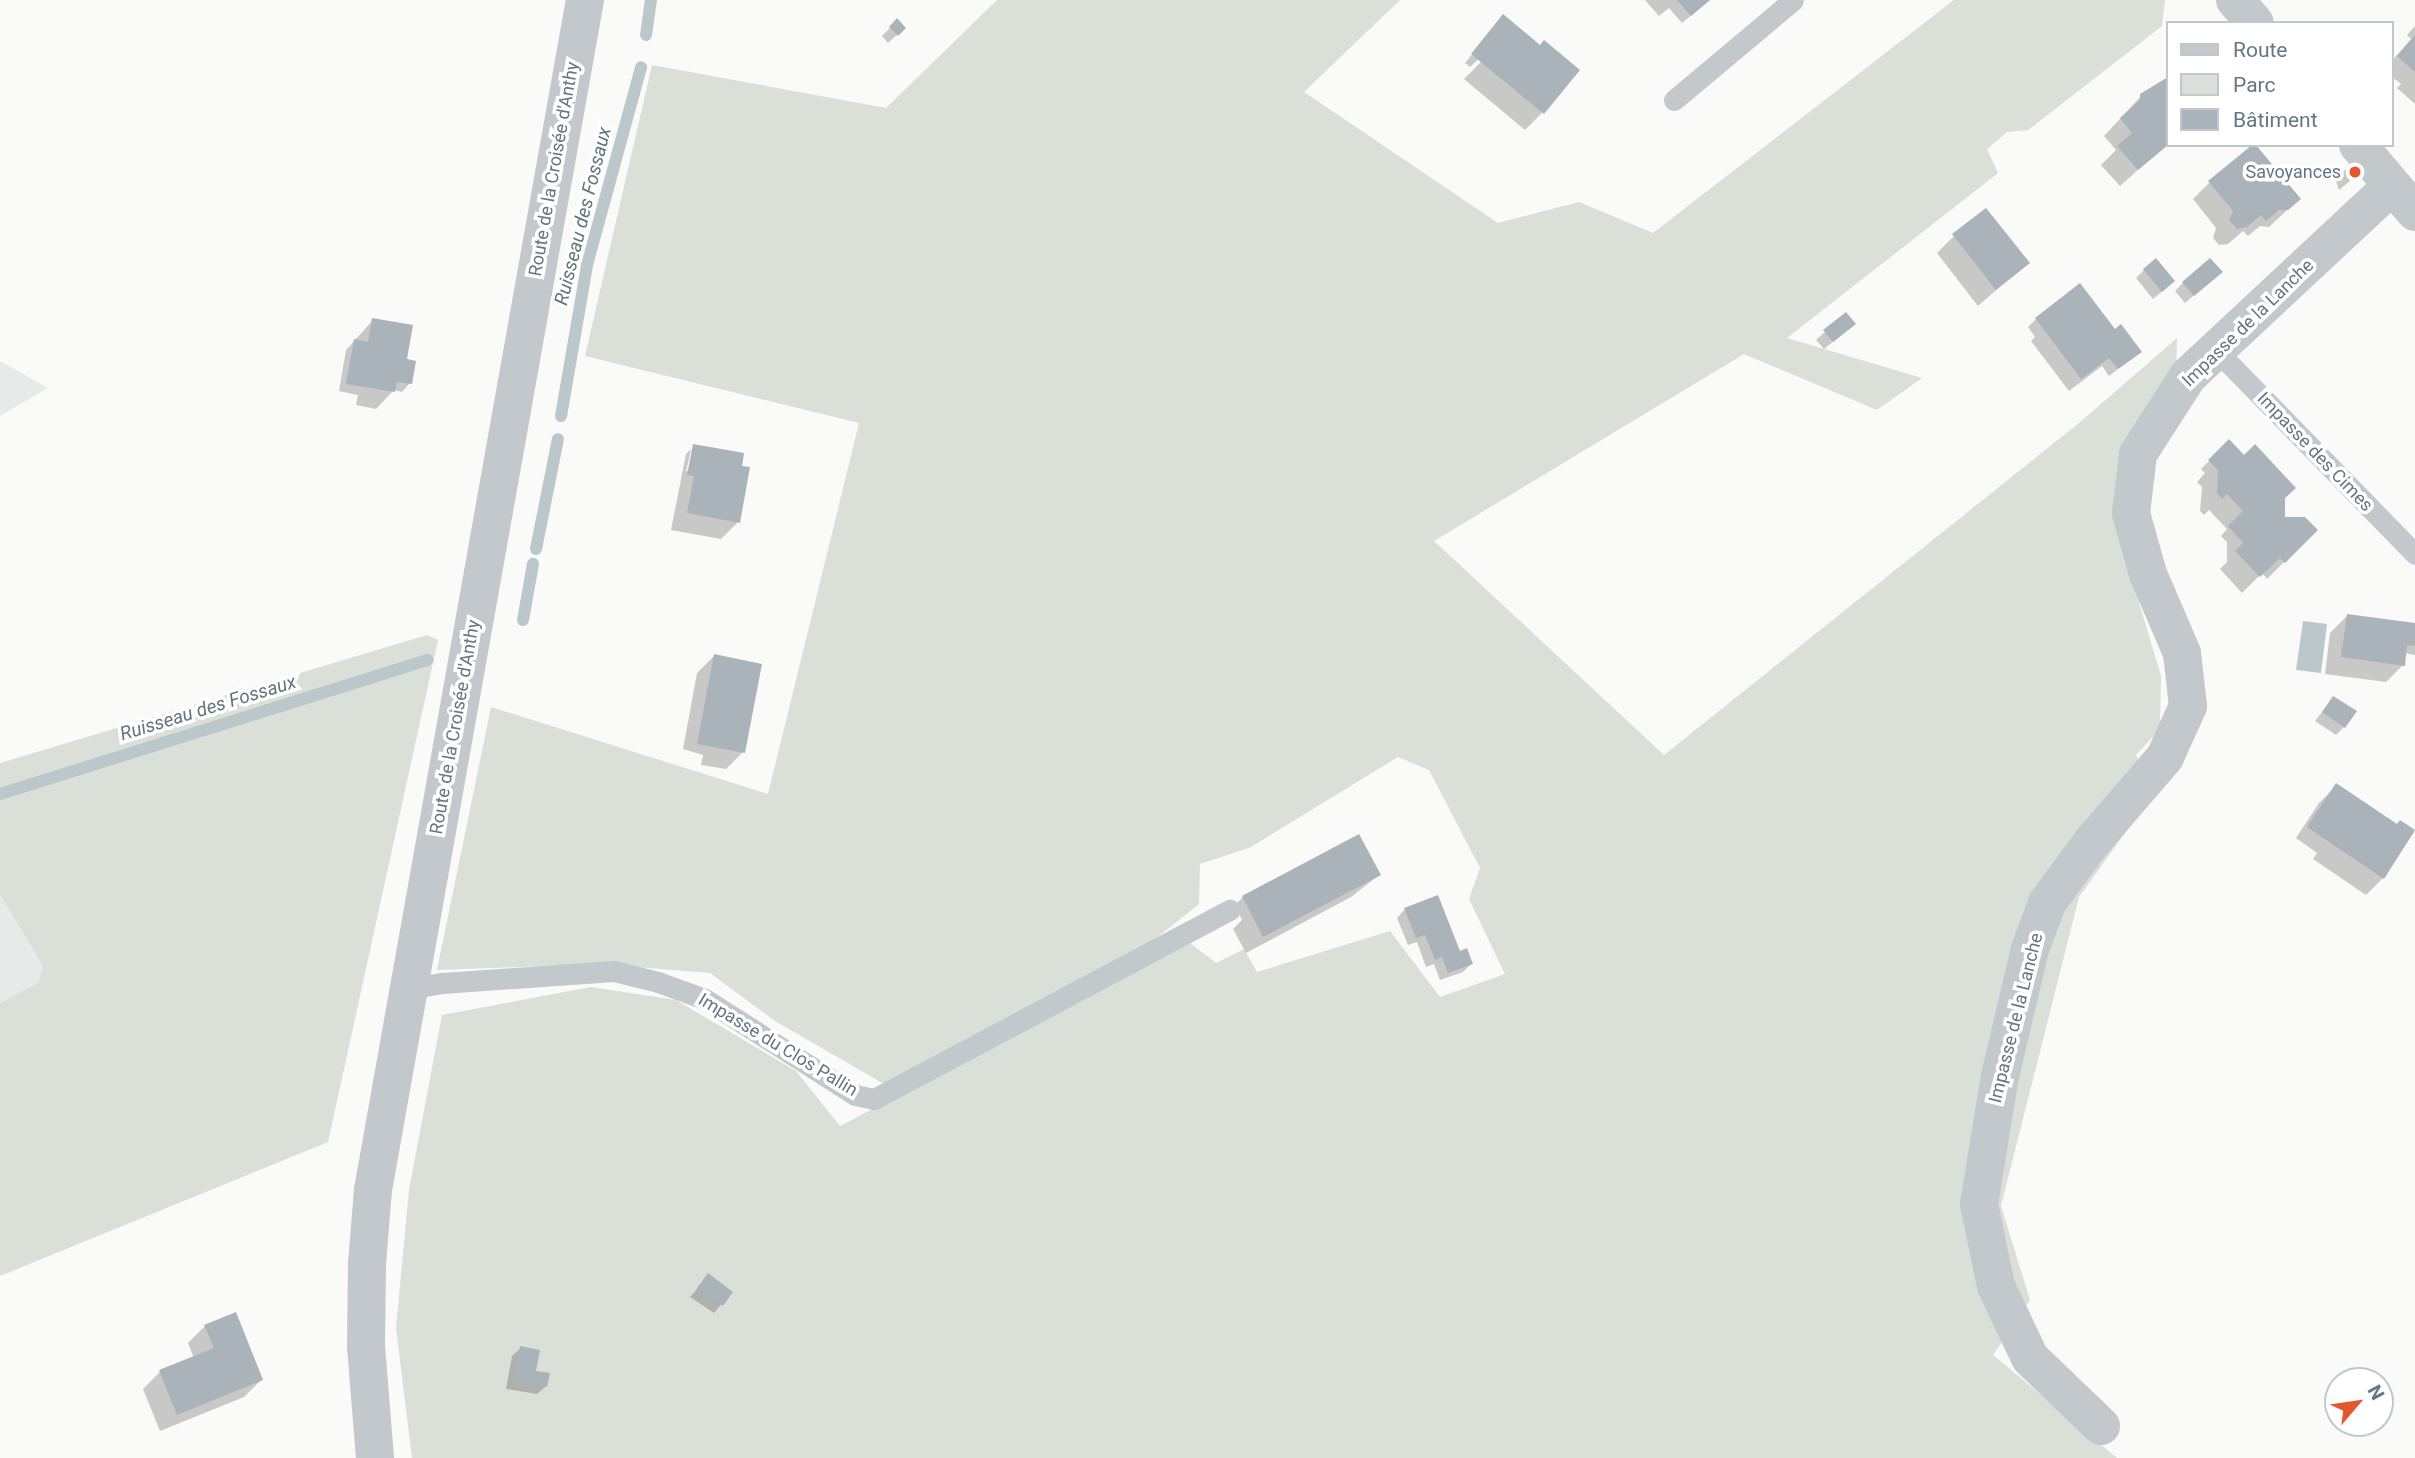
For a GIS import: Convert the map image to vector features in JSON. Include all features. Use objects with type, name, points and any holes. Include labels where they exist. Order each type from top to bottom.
[{"type":"street","name":"Route de la Croisée d'Anthy","points":[[376,1458],[366,1347],[368,1237],[373,1190],[584,0]]},
{"type":"street","points":[[2235,0],[2253,21]]},
{"type":"street","points":[[2360,147],[2404,199]]},
{"type":"street","name":"Impasse de la Lanche","points":[[2101,1426],[2030,1358],[1996,1286],[1979,1204],[2000,1076],[2030,949],[2047,903],[2092,842],[2165,757],[2188,706],[2182,653],[2148,575],[2131,513],[2138,454],[2188,376],[2216,350],[2404,199]]},
{"type":"lane","points":[[1674,100],[1793,0]]},
{"type":"lane","name":"Impasse des Cimes","points":[[2216,350],[2415,554]]},
{"type":"lane","name":"Impasse du Clos Pallin","points":[[408,989],[443,983],[614,971],[658,982],[705,999],[855,1095],[874,1098],[1230,910]]},
{"type":"shaded area","points":[[0,361],[48,388],[0,416]]},
{"type":"shaded area","points":[[2303,621],[2327,624],[2321,673],[2296,670]]},
{"type":"shaded area","points":[[0,895],[43,966],[38,983],[0,1003]]},
{"type":"green space","points":[[997,0],[1400,0],[1304,92],[1498,223],[1579,202],[1653,233],[1954,0],[2165,0],[2162,26],[2028,130],[2007,132],[1987,149],[1998,173],[1787,338],[1922,378],[1877,410],[1744,354],[1434,541],[1664,755],[2079,423],[2177,338],[2176,375],[2120,539],[2161,676],[2160,729],[2136,755],[2155,791],[2079,897],[2001,1206],[2030,1300],[1993,1355],[2117,1458],[412,1458],[396,1328],[409,1190],[442,1015],[591,987],[676,1000],[796,1071],[840,1126],[1190,943],[1216,963],[1244,949],[1257,972],[1390,931],[1440,997],[1505,974],[1469,899],[1480,868],[1429,770],[1398,757],[1249,848],[1200,864],[1199,904],[1139,952],[884,1084],[775,1021],[710,973],[600,964],[437,970],[491,707],[768,794],[859,423],[585,356],[652,65],[886,108]]},
{"type":"green space","points":[[427,635],[438,640],[328,1142],[0,1276],[0,1003],[38,983],[43,966],[0,895],[0,763]]},
{"type":"building","points":[[1677,0],[1710,0],[1691,16]]},
{"type":"building","points":[[1503,14],[1540,45],[1544,40],[1580,70],[1544,114],[1471,54]]},
{"type":"building","points":[[897,18],[906,28],[898,36],[889,27]]},
{"type":"building","points":[[2415,35],[2415,72],[2397,56]]},
{"type":"building","points":[[2166,78],[2166,147],[2138,170],[2117,146],[2132,133],[2120,118],[2140,100],[2140,94]]},
{"type":"building","points":[[2250,147],[2258,147],[2301,199],[2288,210],[2279,210],[2266,221],[2261,215],[2247,227],[2237,229],[2229,220],[2233,211],[2208,181]]},
{"type":"building","points":[[1986,208],[2030,263],[1996,290],[1952,234]]},
{"type":"building","points":[[2156,258],[2175,281],[2162,292],[2143,269]]},
{"type":"building","points":[[2210,258],[2223,272],[2194,296],[2182,282]]},
{"type":"building","points":[[2080,283],[2115,329],[2121,324],[2142,352],[2118,369],[2109,358],[2081,379],[2035,318]]},
{"type":"building","points":[[1846,312],[1856,324],[1833,342],[1823,330]]},
{"type":"building","points":[[372,318],[413,325],[407,359],[416,361],[412,384],[397,382],[395,392],[346,384],[354,339],[368,342]]},
{"type":"building","points":[[2229,439],[2244,455],[2255,444],[2296,488],[2285,498],[2285,517],[2305,517],[2318,530],[2285,563],[2280,558],[2260,577],[2235,551],[2243,543],[2228,526],[2243,511],[2227,494],[2222,499],[2217,493],[2218,470],[2208,460]]},
{"type":"building","points":[[693,444],[744,453],[742,466],[750,467],[740,523],[687,513],[694,476],[687,475]]},
{"type":"building","points":[[2347,614],[2415,623],[2415,646],[2407,645],[2405,666],[2341,657]]},
{"type":"building","points":[[714,654],[762,664],[745,753],[697,744]]},
{"type":"building","points":[[2333,696],[2357,711],[2345,728],[2322,712]]},
{"type":"building","points":[[2336,783],[2397,824],[2400,820],[2415,830],[2384,879],[2307,827]]},
{"type":"building","points":[[1359,834],[1381,875],[1263,937],[1242,896]]},
{"type":"building","points":[[1438,895],[1460,951],[1467,948],[1473,964],[1448,973],[1442,957],[1435,960],[1425,935],[1416,938],[1404,908]]},
{"type":"building","points":[[708,1273],[733,1292],[723,1306],[697,1288]]},
{"type":"building","points":[[236,1312],[263,1380],[177,1415],[159,1370],[214,1348],[204,1325]]},
{"type":"building","points":[[520,1346],[540,1350],[536,1371],[550,1373],[547,1387],[514,1381]]},
{"type":"waterway","name":"Ruisseau des Fossaux","points":[[646,35],[651,0]]},
{"type":"waterway","name":"Ruisseau des Fossaux","points":[[561,416],[587,265],[641,67]]},
{"type":"waterway","name":"Ruisseau des Fossaux","points":[[536,549],[558,439]]},
{"type":"waterway","name":"Ruisseau des Fossaux","points":[[523,620],[533,564]]},
{"type":"waterway","name":"Ruisseau des Fossaux","points":[[0,794],[427,660]]},
{"type":"place","name":"Savoyances","points":[[2355,172]]}]
